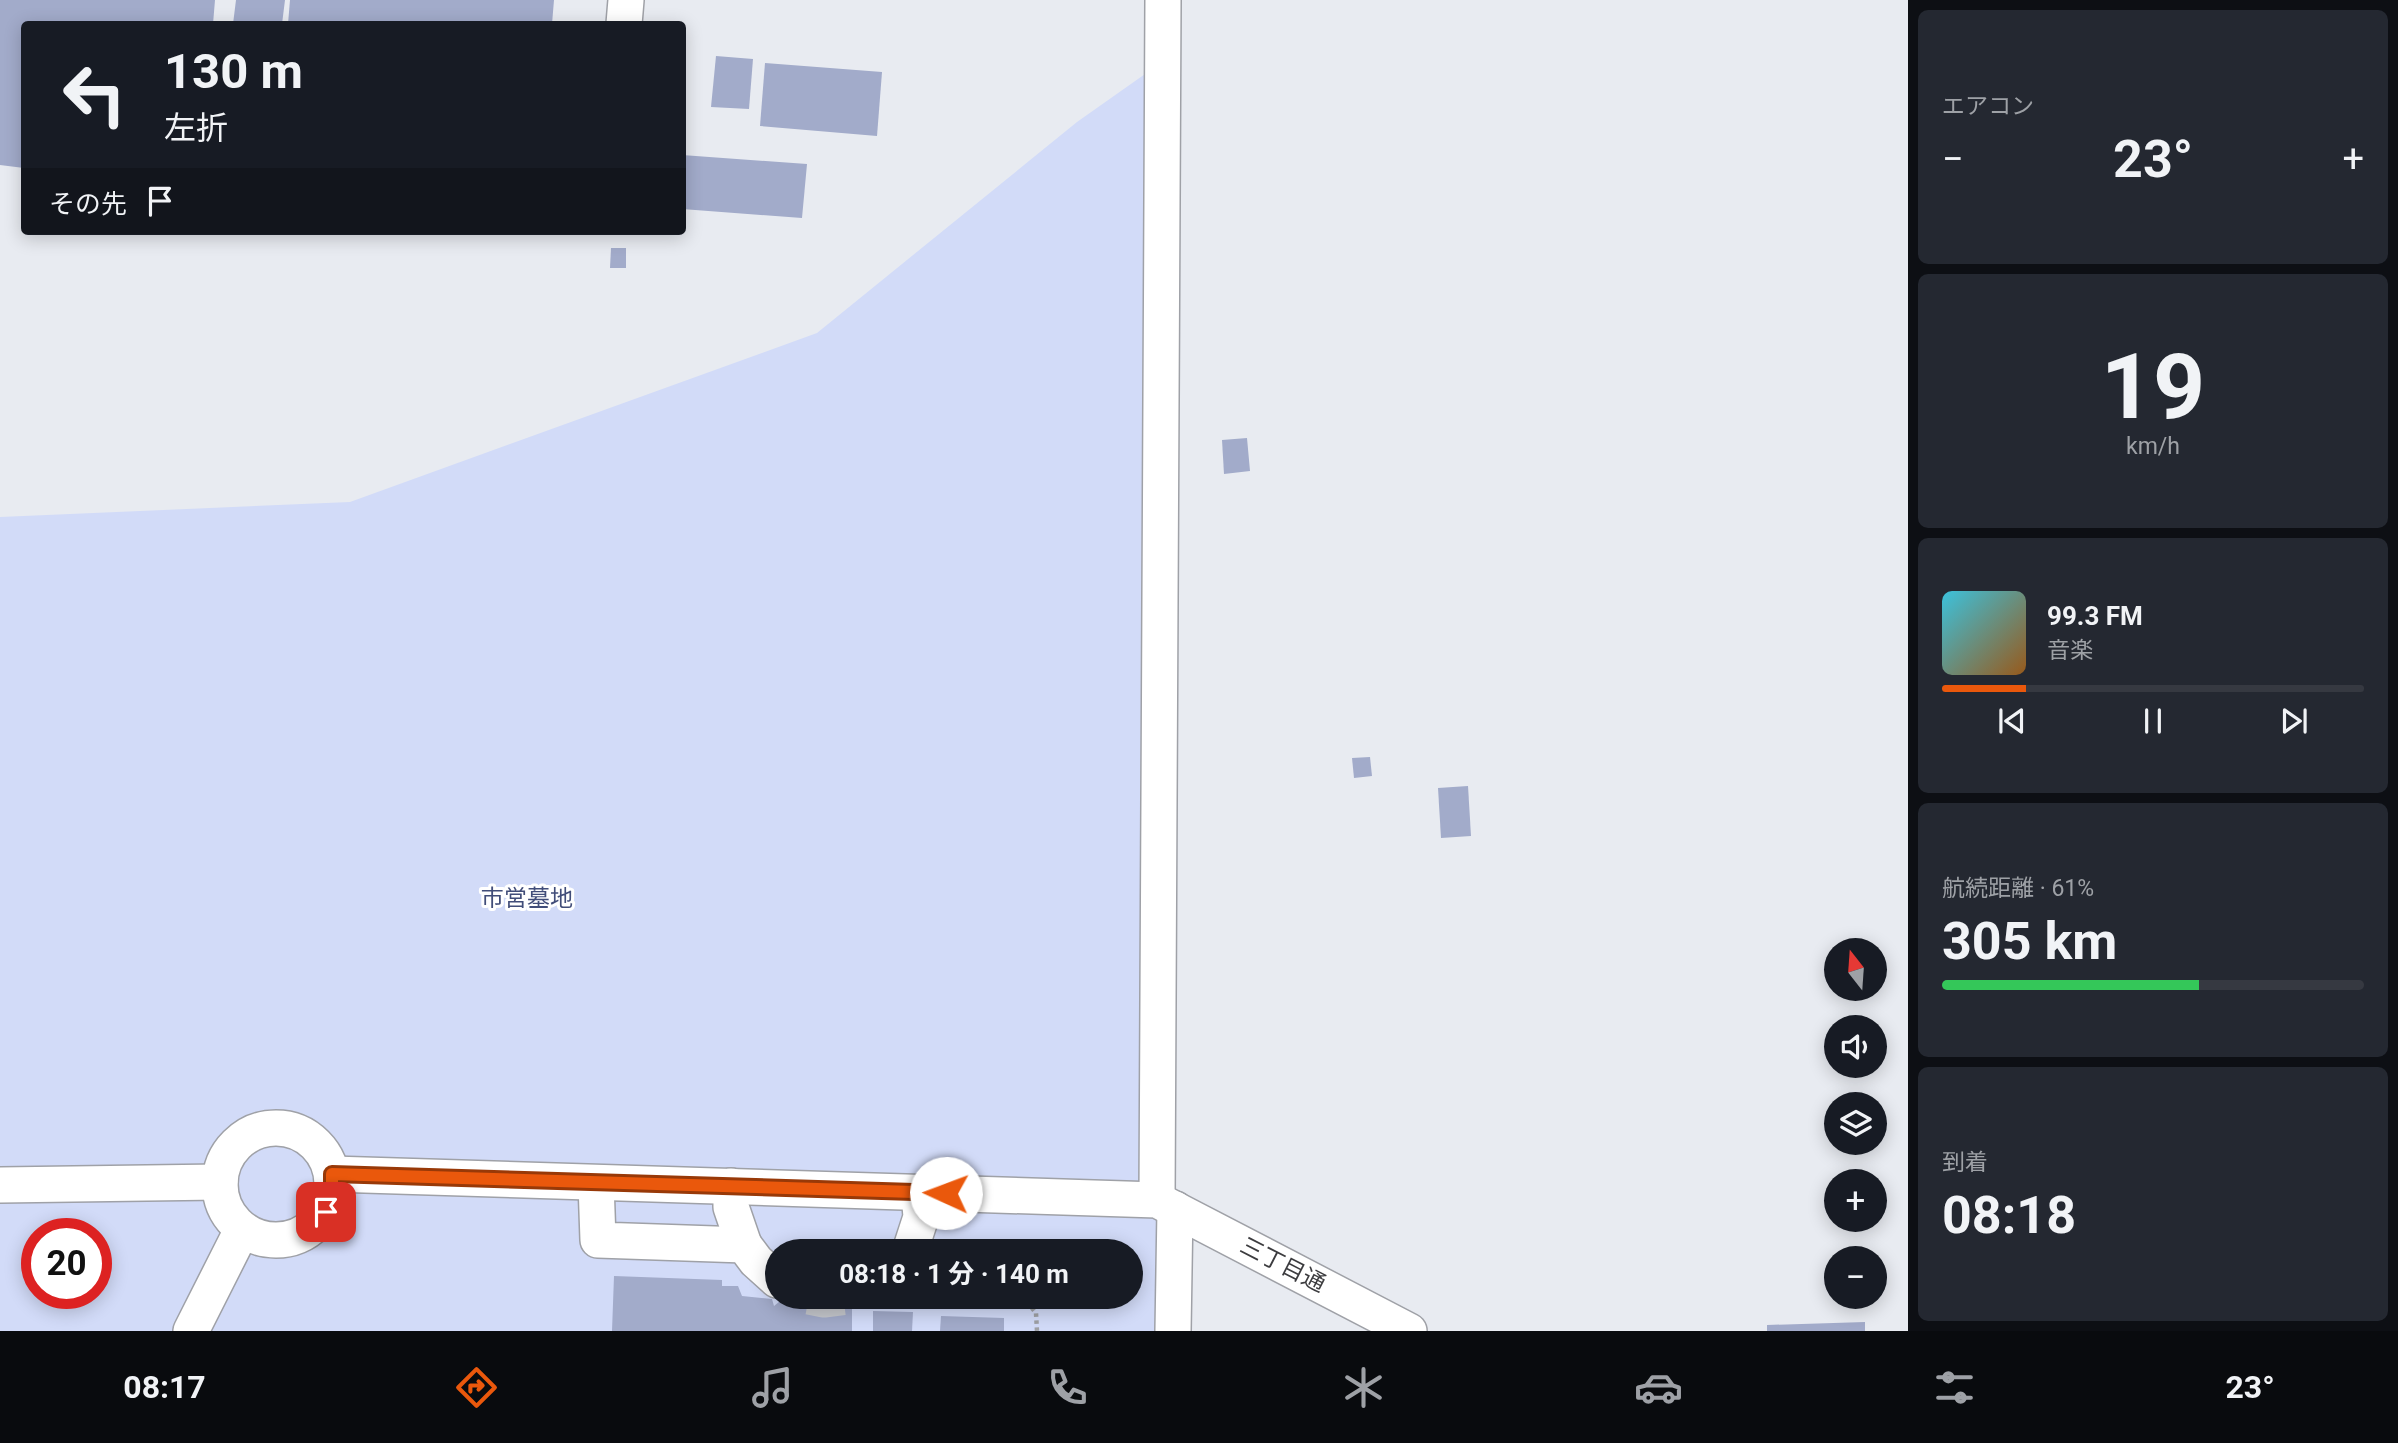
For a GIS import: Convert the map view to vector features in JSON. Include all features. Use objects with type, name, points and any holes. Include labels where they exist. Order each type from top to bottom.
[{"type":"street","points":[[624,21],[626,0]]},
{"type":"street","points":[[1163,0],[1166,1204],[1173,1331]]},
{"type":"street","points":[[281,1128],[299,1133],[314,1143],[326,1157],[332,1174],[332,1193],[326,1212],[313,1227],[297,1237],[278,1241],[259,1238],[242,1230],[229,1216],[222,1200],[220,1182],[224,1164],[232,1148],[264,1129],[281,1128]]},
{"type":"street","points":[[332,1174],[919,1192],[1166,1204]]},
{"type":"street","points":[[0,1185],[220,1182]]},
{"type":"street","points":[[596,1183],[598,1240],[744,1245]]},
{"type":"street","points":[[732,1186],[731,1208],[744,1245],[765,1269]]},
{"type":"street","points":[[915,1239],[921,1217],[919,1192]]},
{"type":"street","name":"三丁目通","points":[[1166,1204],[1409,1331]]},
{"type":"street","points":[[191,1331],[242,1230]]},
{"type":"path","points":[[1034,1309],[1037,1313],[1037,1331]]},
{"type":"green space","name":"市営墓地","points":[[1155,67],[1170,1331],[0,1331],[0,517],[350,502],[817,333],[1077,122]]},
{"type":"building","points":[[0,0],[215,0],[213,21],[21,21],[21,168],[0,165]]},
{"type":"building","points":[[236,0],[285,0],[282,21],[233,21]]},
{"type":"building","points":[[290,0],[554,0],[552,21],[288,21]]},
{"type":"building","points":[[716,56],[753,59],[749,109],[711,107]]},
{"type":"building","points":[[765,63],[882,72],[877,136],[760,126]]},
{"type":"building","points":[[686,155],[807,164],[802,218],[686,209]]},
{"type":"building","points":[[611,248],[626,248],[626,268],[610,268]]},
{"type":"building","points":[[1247,438],[1250,471],[1224,474],[1222,440]]},
{"type":"building","points":[[1370,757],[1372,776],[1354,778],[1352,758]]},
{"type":"building","points":[[1468,786],[1471,836],[1441,838],[1438,788]]},
{"type":"building","points":[[614,1276],[722,1280],[722,1286],[738,1286],[742,1296],[765,1298],[765,1309],[852,1309],[852,1331],[612,1331]]},
{"type":"building","points":[[873,1311],[913,1312],[912,1331],[873,1331]]},
{"type":"building","points":[[941,1316],[1004,1318],[1004,1331],[940,1331]]},
{"type":"building","points":[[1865,1322],[1865,1331],[1767,1331],[1767,1325]]},
{"type":"route","points":[[326,1212],[332,1193],[332,1174],[946,1193]]}]
